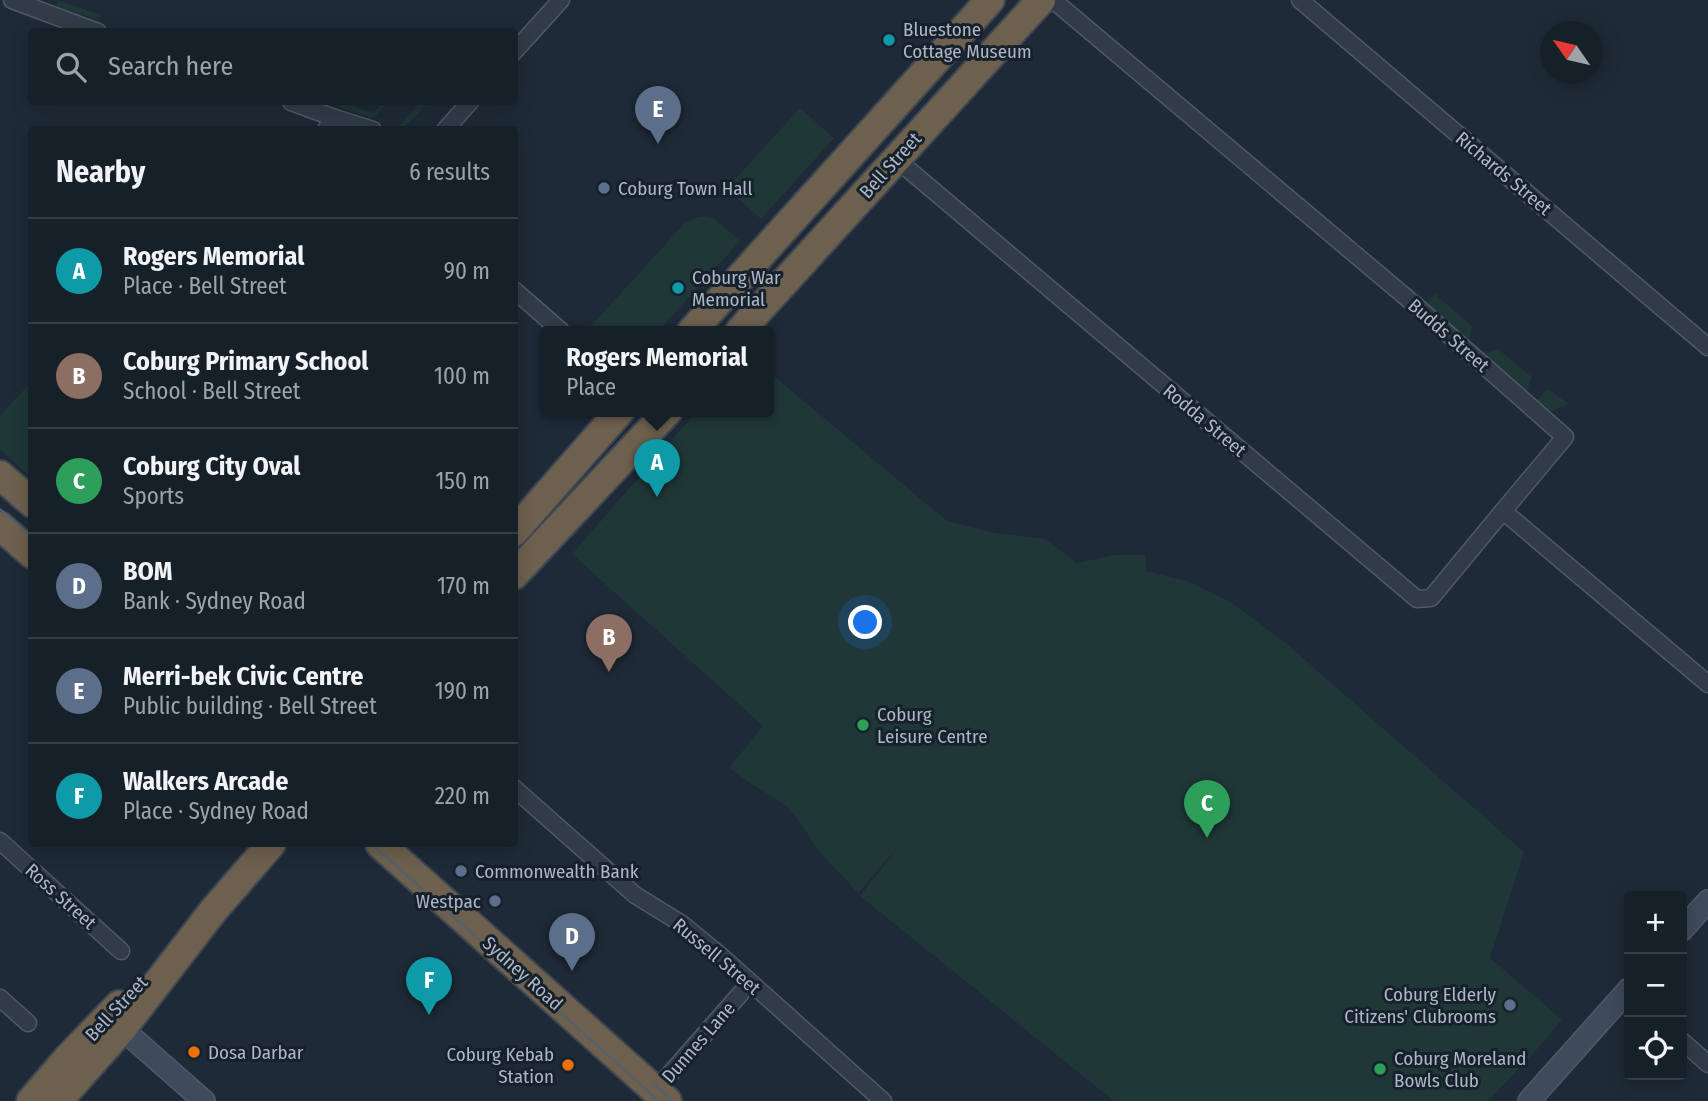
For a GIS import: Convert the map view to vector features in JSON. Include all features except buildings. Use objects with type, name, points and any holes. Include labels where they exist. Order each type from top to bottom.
[{"type":"highway","name":"Bell Street","points":[[697,326],[990,0]]},
{"type":"highway","name":"Bell Street","points":[[745,326],[1041,0]]},
{"type":"highway","points":[[549,538],[520,526],[615,417]]},
{"type":"highway","points":[[518,571],[657,417]]},
{"type":"highway","points":[[0,475],[28,500]]},
{"type":"highway","points":[[0,526],[28,550]]},
{"type":"highway","name":"Bell Street","points":[[58,1101],[147,974],[206,920],[268,847]]},
{"type":"highway","name":"Sydney Road","points":[[383,847],[661,1096]]},
{"type":"highway","name":"Bell Street","points":[[31,1101],[115,1022]]},
{"type":"street","points":[[518,48],[561,0]]},
{"type":"street","name":"Budds Street","points":[[1053,0],[1414,304],[1565,437],[1503,510]]},
{"type":"street","name":"Richards Street","points":[[1300,0],[1708,347]]},
{"type":"street","points":[[19,1],[89,28]]},
{"type":"street","points":[[296,105],[329,123],[348,126]]},
{"type":"street","points":[[449,126],[467,105]]},
{"type":"street","name":"Rodda Street","points":[[896,159],[1417,599],[1431,598],[1503,510]]},
{"type":"street","points":[[518,293],[555,326]]},
{"type":"street","points":[[1503,510],[1708,684]]},
{"type":"street","name":"Russell Street","points":[[518,792],[635,895],[694,934],[883,1101]]},
{"type":"street","name":"Ross Street","points":[[0,841],[121,951]]},
{"type":"street","points":[[1687,924],[1708,901]]},
{"type":"street","name":"Dunnes Lane","points":[[661,1096],[741,993]]},
{"type":"street","points":[[1529,1101],[1624,997]]},
{"type":"street","points":[[0,998],[28,1023]]},
{"type":"street","points":[[115,1022],[204,1101]]},
{"type":"street","points":[[1687,1045],[1708,1064]]},
{"type":"green space","points":[[58,0],[100,15],[98,20],[56,6]]},
{"type":"green space","points":[[347,105],[373,113],[385,105],[373,118],[340,107]]},
{"type":"green space","points":[[418,105],[426,105],[406,126],[399,126]]},
{"type":"green space","points":[[800,108],[834,138],[761,219],[727,188]]},
{"type":"green space","points":[[697,217],[712,217],[740,241],[663,326],[591,326],[684,224]]},
{"type":"green space","points":[[1435,294],[1472,326],[1469,341],[1425,305]]},
{"type":"green space","points":[[1498,349],[1532,377],[1527,391],[1485,354]]},
{"type":"green space","points":[[774,376],[947,521],[996,533],[1045,539],[1077,563],[1114,555],[1145,555],[1146,571],[1190,582],[1231,602],[1288,645],[1524,852],[1490,958],[1562,1020],[1488,1101],[1114,1101],[860,896],[899,846],[858,893],[818,850],[788,808],[729,768],[763,726],[572,554],[692,417],[774,417]]},
{"type":"green space","points":[[28,385],[28,475],[0,449],[0,416]]},
{"type":"green space","points":[[1548,389],[1569,404],[1549,412],[1537,400]]},
{"type":"tram line","points":[[0,509],[28,534]]},
{"type":"tram line","points":[[375,847],[659,1101]]},
{"type":"tram line","points":[[654,1084],[672,1101]]},
{"type":"place","name":"Bluestone Cottage Museum","points":[[889,40]]},
{"type":"place","name":"Merri-bek Civic Centre","points":[[658,144]]},
{"type":"place","name":"Coburg Town Hall","points":[[604,188]]},
{"type":"place","name":"Coburg War Memorial","points":[[678,288]]},
{"type":"place","name":"Rogers Memorial","points":[[657,497]]},
{"type":"place","name":"Coburg Primary School","points":[[609,672]]},
{"type":"place","name":"Coburg Leisure Centre","points":[[863,725]]},
{"type":"place","name":"Coburg City Oval","points":[[1207,838]]},
{"type":"place","name":"Commonwealth Bank","points":[[461,871]]},
{"type":"place","name":"Westpac","points":[[495,901]]},
{"type":"place","name":"BOM","points":[[572,971]]},
{"type":"place","name":"Coburg Elderly Citizens' Clubrooms","points":[[1510,1005]]},
{"type":"place","name":"Walkers Arcade","points":[[429,1015]]},
{"type":"place","name":"Dosa Darbar","points":[[194,1052]]},
{"type":"place","name":"Coburg Kebab Station","points":[[568,1065]]},
{"type":"place","name":"Coburg Moreland Bowls Club","points":[[1380,1069]]}]
